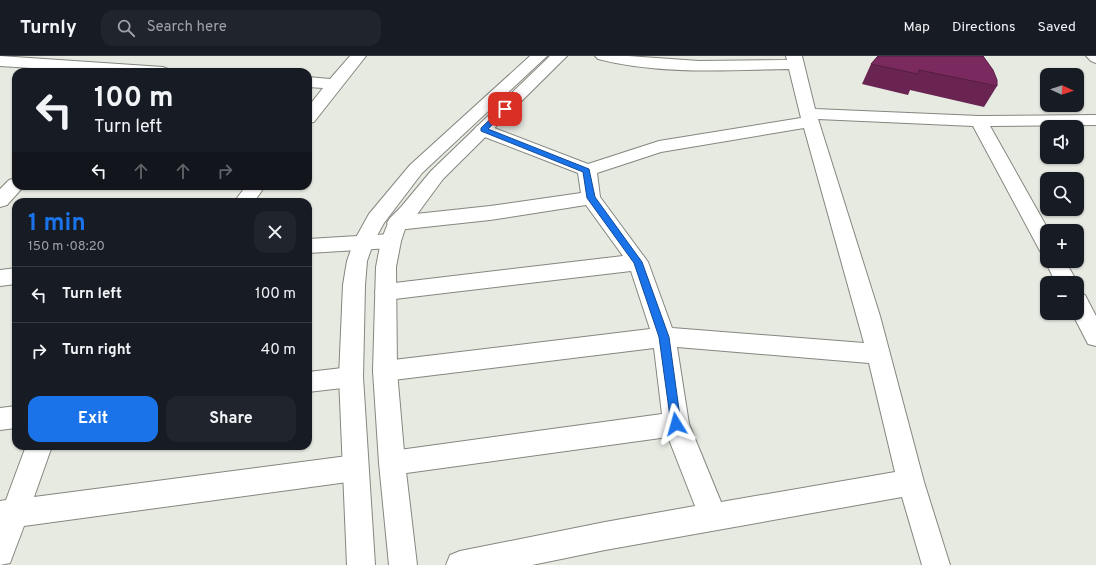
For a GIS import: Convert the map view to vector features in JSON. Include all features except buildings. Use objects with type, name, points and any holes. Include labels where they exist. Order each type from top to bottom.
[{"type":"street","points":[[312,113],[358,56]]},
{"type":"street","points":[[361,565],[351,377],[354,285],[357,261],[364,241],[376,219],[416,169],[539,56]]},
{"type":"street","points":[[403,565],[392,464],[385,371],[386,267],[394,232],[437,175],[560,56]]},
{"type":"street","points":[[603,56],[654,63],[795,60],[810,118],[869,316],[911,482],[936,565]]},
{"type":"street","points":[[0,61],[87,68]]},
{"type":"street","points":[[312,82],[334,84]]},
{"type":"street","points":[[483,130],[587,170],[659,147],[810,118],[979,121],[1096,120]]},
{"type":"street","points":[[979,121],[1040,233]]},
{"type":"street","points":[[587,170],[591,198],[638,262],[664,337],[676,424],[713,517]]},
{"type":"street","points":[[0,200],[12,188]]},
{"type":"street","points":[[312,246],[364,241],[394,232],[490,213],[591,198]]},
{"type":"street","points":[[386,292],[638,262]]},
{"type":"street","points":[[1084,315],[1096,336]]},
{"type":"street","points":[[385,371],[664,337],[878,354]]},
{"type":"street","points":[[312,382],[351,377]]},
{"type":"street","points":[[0,419],[12,418]]},
{"type":"street","points":[[392,464],[676,424]]},
{"type":"street","points":[[0,554],[7,514],[37,450]]},
{"type":"street","points":[[7,514],[355,468]]},
{"type":"street","points":[[460,565],[713,517],[911,482]]},
{"type":"route","points":[[505,109],[483,130],[587,170],[591,198],[638,262],[664,337],[676,424]]}]
